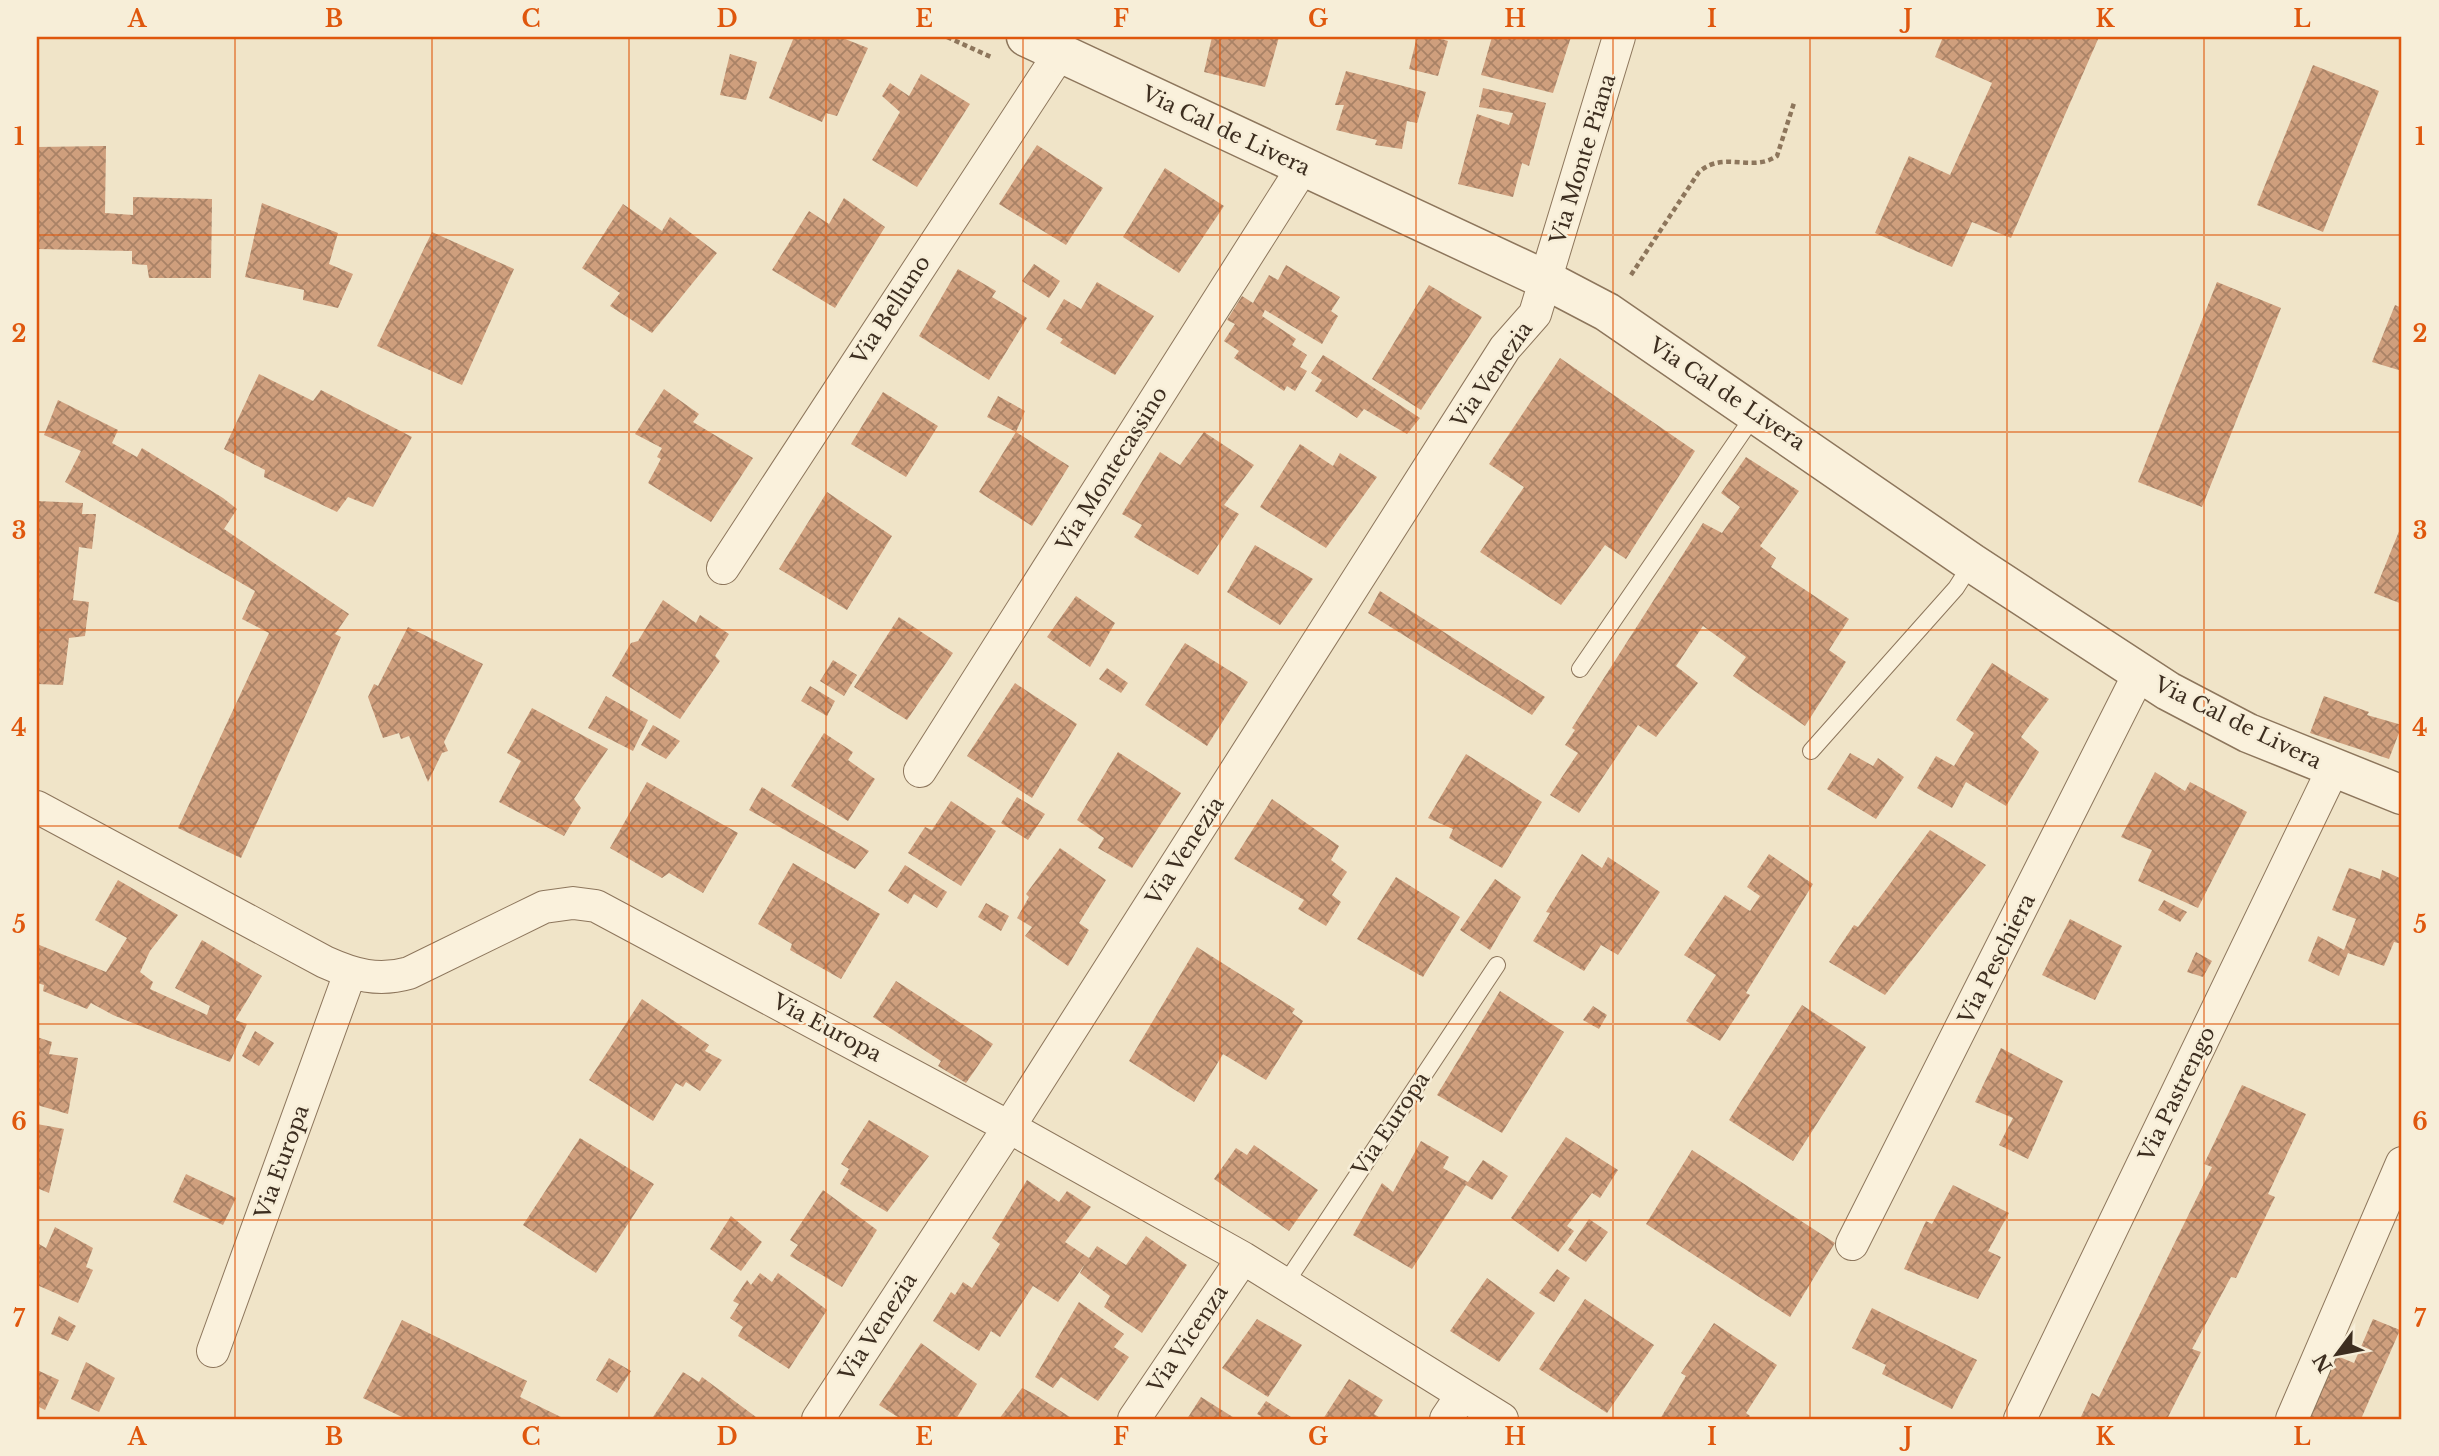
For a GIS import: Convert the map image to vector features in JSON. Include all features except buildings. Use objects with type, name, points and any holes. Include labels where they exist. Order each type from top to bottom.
[{"type":"street","name":"Via Monte Piana","points":[[1546,280],[1619,37]]},
{"type":"street","name":"Via Cal de Livera","points":[[1043,45],[1546,280],[1607,312],[1972,563],[2139,674],[2248,733],[2402,795]]},
{"type":"street","name":"Via Belluno","points":[[723,568],[1043,45]]},
{"type":"street","name":"Via Montecassino","points":[[920,771],[1303,167]]},
{"type":"street","name":"Via Venezia","points":[[818,1419],[1009,1127],[1505,348],[1535,314],[1546,280]]},
{"type":"street","name":"Via Peschiera","points":[[1852,1244],[2139,674]]},
{"type":"street","name":"Via Pastrengo","points":[[2020,1419],[2333,769]]},
{"type":"street","name":"Via Europa","points":[[37,807],[350,973],[372,978],[392,978],[544,907],[573,903],[596,906],[1009,1127],[1243,1258],[1285,1284],[1454,1407],[1502,1419]]},
{"type":"street","name":"Via Europa","points":[[213,1351],[350,973]]},
{"type":"street","points":[[2292,1419],[2402,1163]]},
{"type":"street","name":"Via Vicenza","points":[[1134,1419],[1243,1258]]},
{"type":"lane","points":[[1580,669],[1755,414]]},
{"type":"lane","points":[[1811,751],[1956,588],[1972,563]]},
{"type":"lane","name":"Via Europa","points":[[1285,1284],[1497,965]]},
{"type":"path","points":[[947,37],[995,59]]},
{"type":"path","points":[[1631,275],[1699,172],[1707,165],[1726,160],[1757,165],[1777,156],[1794,103]]}]
